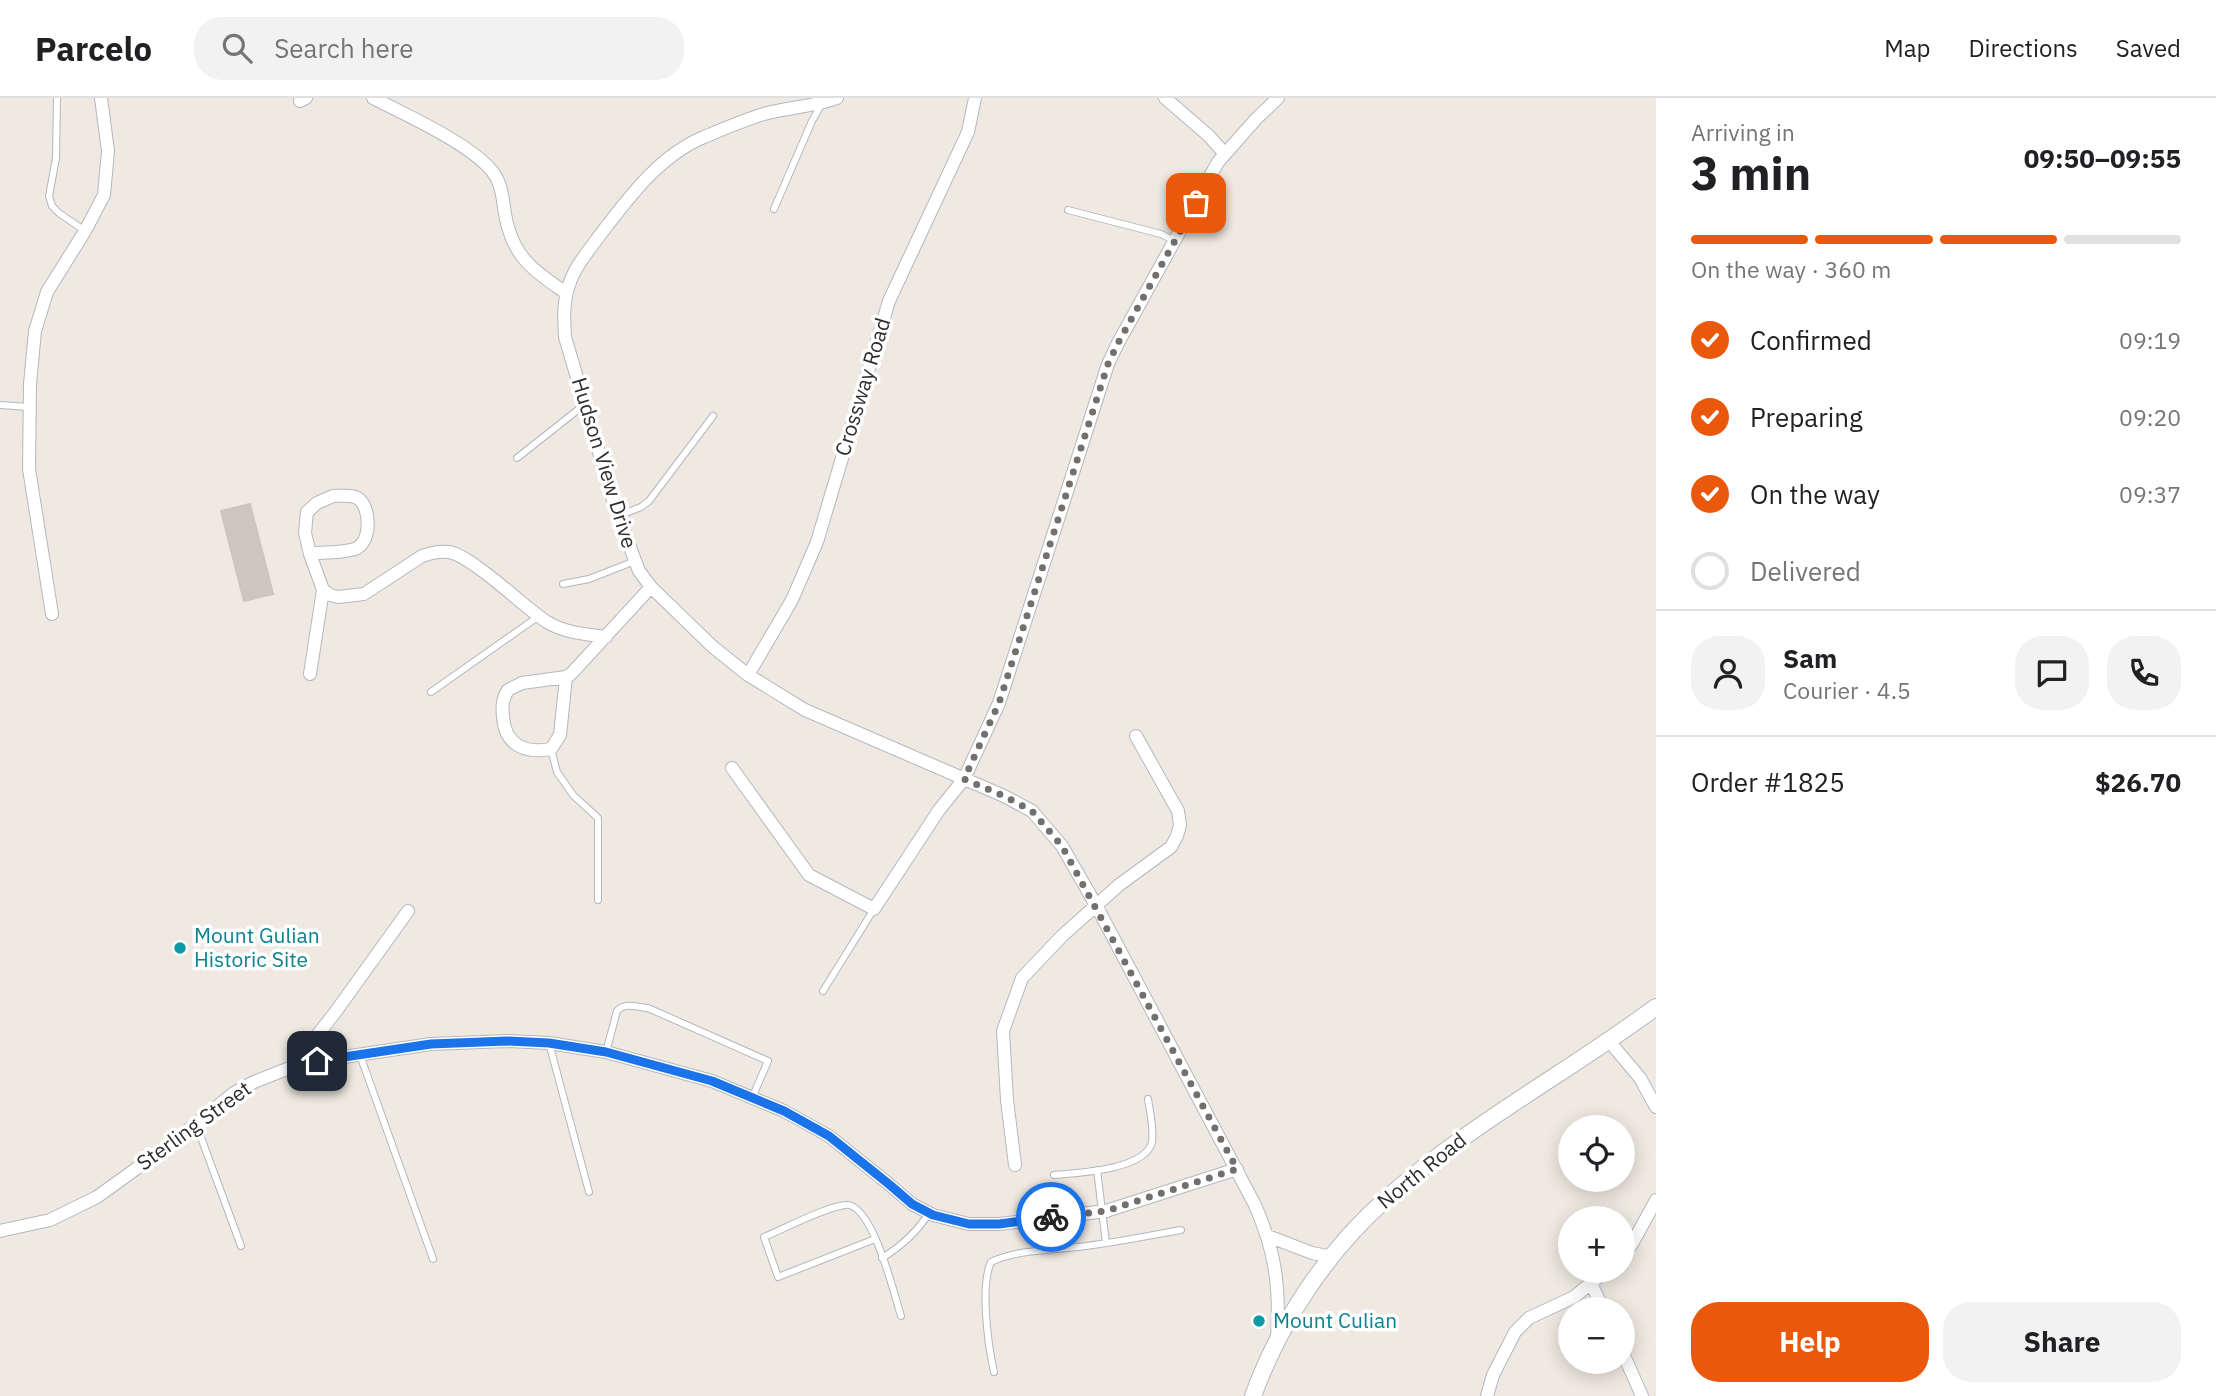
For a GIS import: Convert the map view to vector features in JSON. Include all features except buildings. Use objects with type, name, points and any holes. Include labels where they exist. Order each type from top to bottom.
[{"type":"main road","name":"North Road","points":[[1252,1396],[1277,1343],[1307,1292],[1347,1237],[1384,1200],[1489,1120],[1656,1007]]},
{"type":"street","points":[[52,614],[29,469],[29,407],[35,331],[47,292],[104,195],[108,151],[101,98]]},
{"type":"street","points":[[373,98],[438,133],[474,155],[491,170],[503,196],[507,226],[515,247],[528,265],[566,293]]},
{"type":"street","name":"Hudson View Drive","points":[[837,98],[765,114],[701,138],[673,155],[620,209],[570,281],[563,313],[565,337],[618,516],[639,571],[652,587],[713,647],[748,675],[805,710],[1004,796],[1032,811],[1043,822],[1062,846],[1097,907],[1255,1205],[1268,1236],[1279,1286],[1277,1343]]},
{"type":"street","name":"Crossway Road","points":[[748,675],[792,600],[817,542],[889,301],[968,132],[975,98]]},
{"type":"street","points":[[1165,98],[1209,136],[1225,154]]},
{"type":"street","points":[[732,768],[808,875],[874,909],[939,810],[964,779],[999,703],[1108,364],[1118,343],[1218,162],[1279,98]]},
{"type":"street","points":[[310,554],[357,549],[368,534],[366,511],[360,500],[352,496],[333,496],[311,507],[307,513],[305,533],[310,554],[323,590],[310,674]]},
{"type":"street","points":[[323,590],[338,597],[364,594],[422,556],[450,552],[468,561],[539,616],[568,632],[606,637]]},
{"type":"street","points":[[566,677],[560,735],[551,749],[541,751],[525,748],[510,741],[503,728],[502,704],[508,690],[522,683],[571,674],[652,587]]},
{"type":"street","points":[[1015,1165],[1007,1100],[1003,1031],[1022,978],[1062,936],[1119,885],[1171,847],[1177,836],[1180,825],[1178,811],[1136,736]]},
{"type":"street","points":[[292,1067],[408,911]]},
{"type":"street","name":"Sterling Street","points":[[0,1231],[50,1220],[97,1197],[234,1093],[254,1082],[292,1067],[431,1044],[507,1041],[549,1043],[606,1052],[712,1081],[784,1111],[829,1136],[912,1204],[943,1218],[969,1224],[999,1224],[1103,1211],[1237,1169]]},
{"type":"street","points":[[1609,1041],[1640,1078],[1656,1107]]},
{"type":"street","points":[[1635,1238],[1656,1200]]},
{"type":"street","points":[[1268,1236],[1312,1253],[1332,1256]]},
{"type":"street","points":[[1488,1396],[1493,1375],[1515,1332],[1529,1318],[1574,1297],[1591,1283],[1597,1297]]},
{"type":"street","points":[[1632,1374],[1642,1396]]},
{"type":"lane","points":[[57,98],[56,158],[50,196],[52,206],[59,214],[85,231]]},
{"type":"lane","points":[[774,209],[822,103]]},
{"type":"lane","points":[[1068,210],[1161,234],[1175,241]]},
{"type":"lane","points":[[0,405],[29,407]]},
{"type":"lane","points":[[517,458],[585,405]]},
{"type":"lane","points":[[618,516],[649,501],[713,416]]},
{"type":"lane","points":[[562,584],[589,579],[635,561]]},
{"type":"lane","points":[[431,692],[539,616]]},
{"type":"lane","points":[[551,749],[557,772],[573,794],[598,818],[598,901]]},
{"type":"lane","points":[[823,991],[874,909]]},
{"type":"lane","points":[[606,1052],[617,1011],[621,1007],[629,1006],[648,1008],[768,1061],[752,1098]]},
{"type":"lane","points":[[549,1043],[589,1192]]},
{"type":"lane","points":[[360,1055],[433,1259]]},
{"type":"lane","points":[[1054,1175],[1097,1170],[1136,1160],[1146,1154],[1153,1140],[1148,1099]]},
{"type":"lane","points":[[196,1124],[241,1246]]},
{"type":"lane","points":[[1097,1170],[1106,1243]]},
{"type":"lane","points":[[875,1239],[778,1277],[764,1237],[845,1205],[853,1205],[861,1211],[875,1239],[901,1316]]},
{"type":"lane","points":[[883,1258],[920,1228],[929,1213]]},
{"type":"lane","points":[[994,1371],[987,1336],[987,1274],[992,1262],[1020,1254],[1181,1230]]},
{"type":"way so far","points":[[1051,1217],[1106,1211],[1237,1169],[1062,846],[1032,811],[964,779],[999,703],[1108,364],[1196,203]]},
{"type":"place","name":"Mount Gulian Historic Site","points":[[180,948]]},
{"type":"place","name":"Mount Culian","points":[[1259,1321]]},
{"type":"route","points":[[317,1061],[431,1044],[507,1041],[549,1043],[606,1052],[712,1081],[784,1111],[829,1136],[912,1204],[933,1215],[969,1224],[999,1224],[1051,1217]]}]
